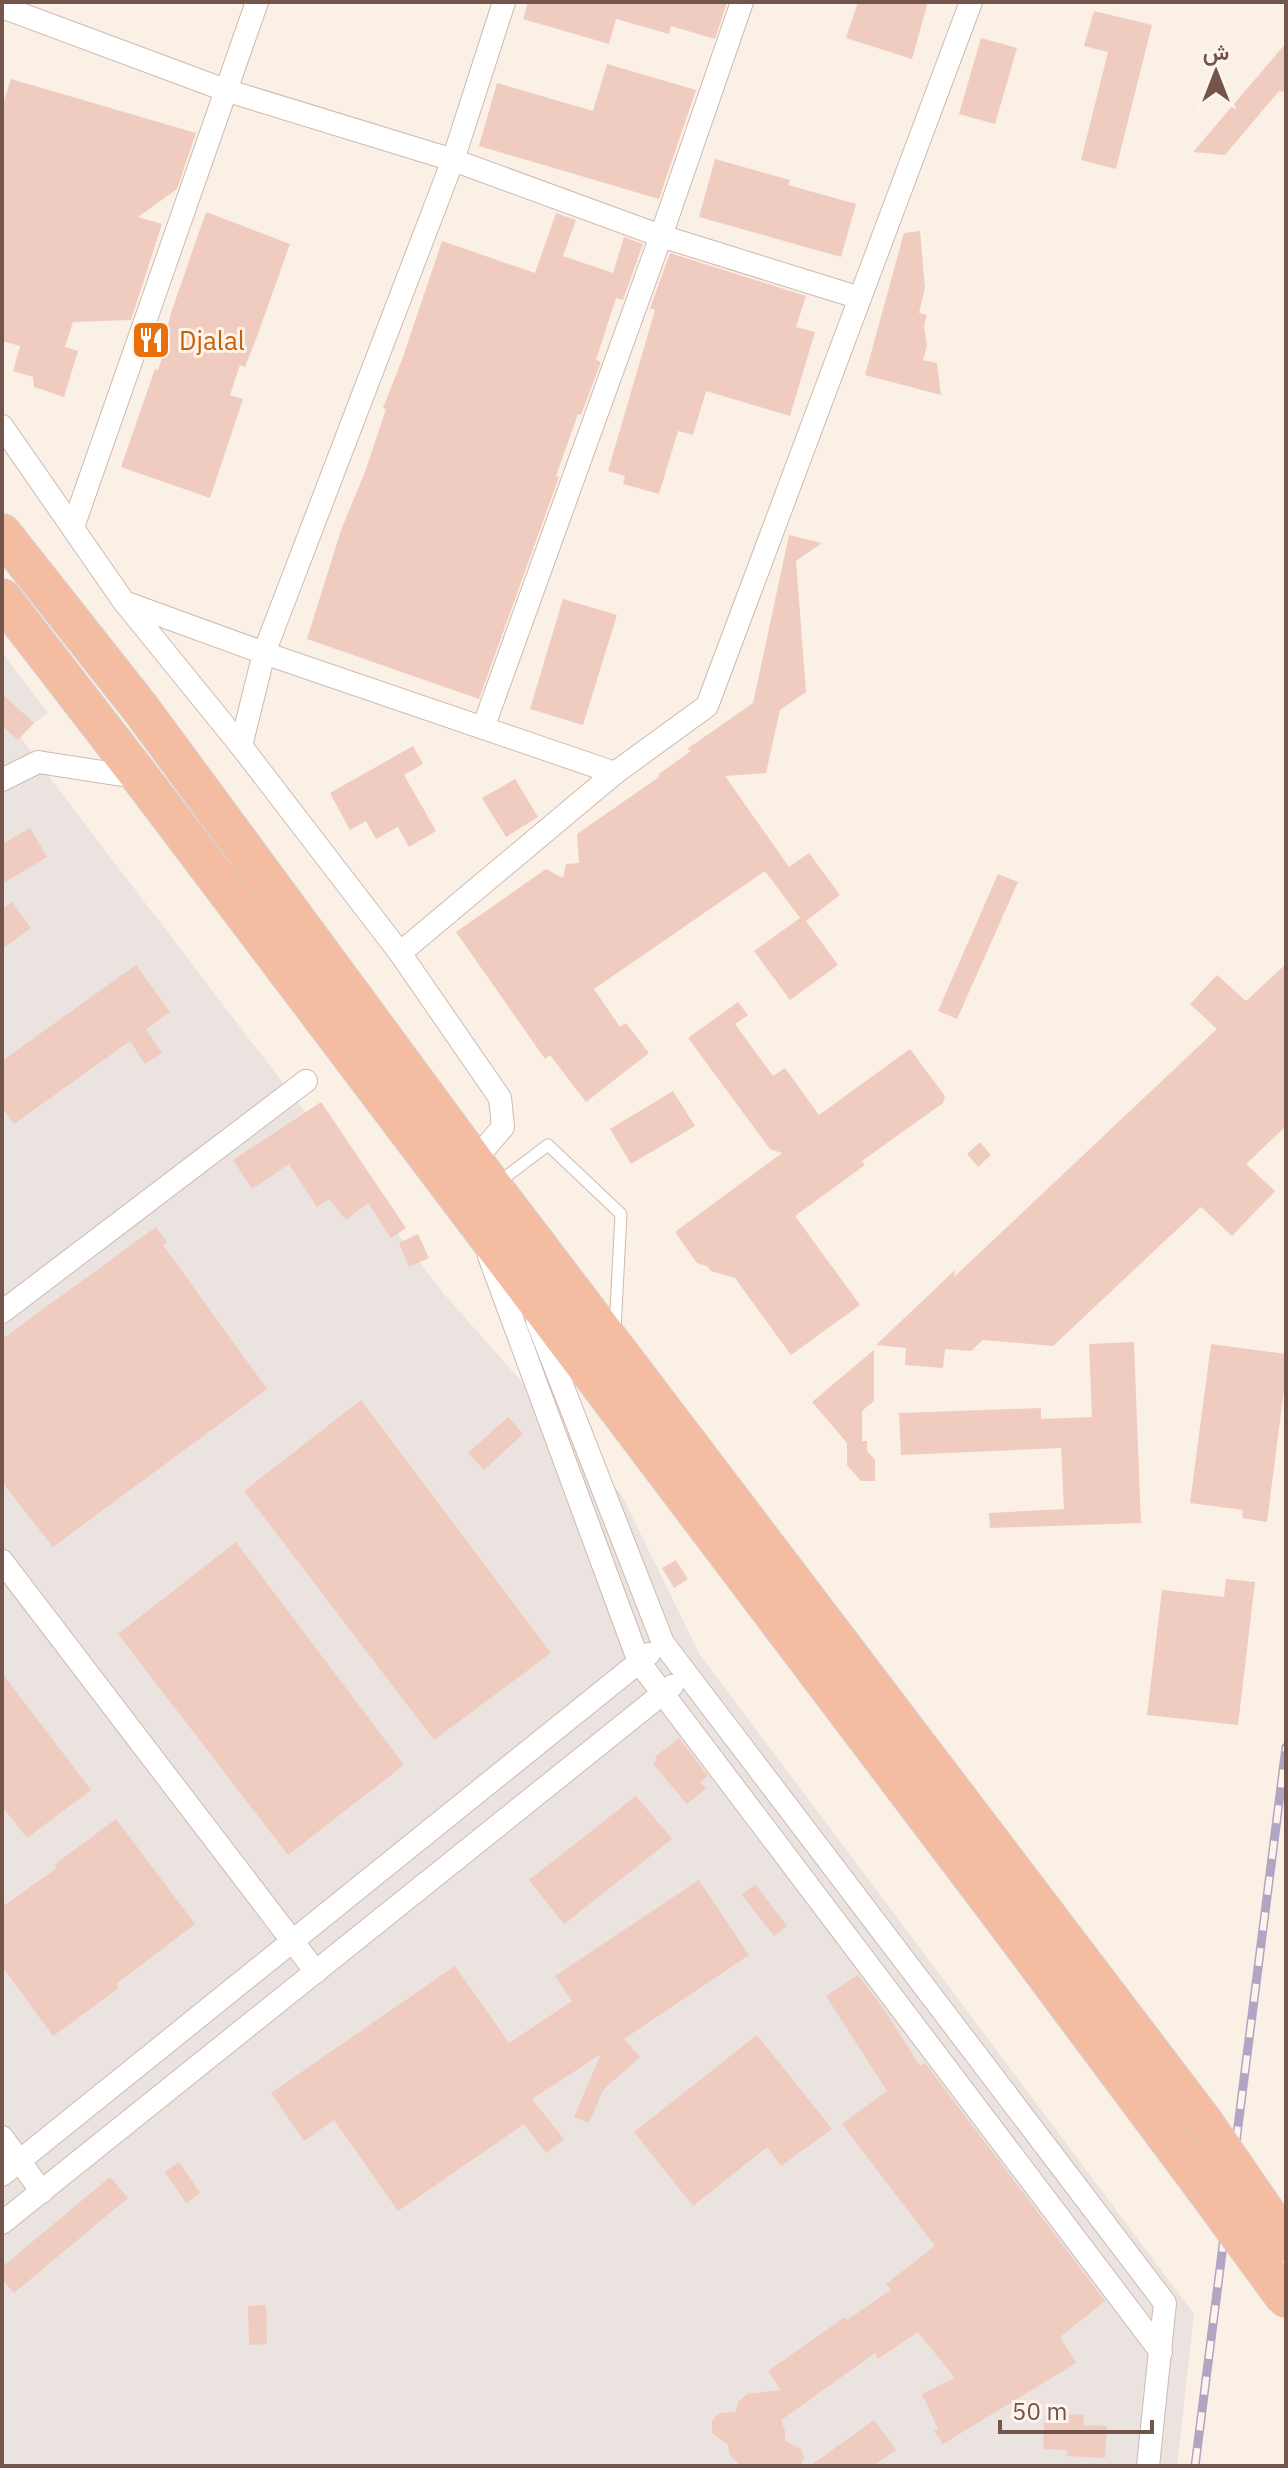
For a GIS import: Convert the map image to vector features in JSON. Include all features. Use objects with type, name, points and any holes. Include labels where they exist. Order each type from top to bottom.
[{"type":"highway","points":[[2,533],[162,737],[483,1174],[1203,2121],[1286,2242]]},
{"type":"highway","points":[[2,598],[975,1881],[1286,2299]]},
{"type":"street","points":[[73,527],[257,2]]},
{"type":"street","points":[[241,746],[264,653],[453,160],[504,2]]},
{"type":"street","points":[[483,728],[742,2]]},
{"type":"street","points":[[400,953],[615,773],[707,706],[971,2]]},
{"type":"street","points":[[4,9],[225,90],[453,160],[661,236],[860,298]]},
{"type":"street","points":[[2,426],[124,602],[241,746],[400,953],[500,1098],[503,1127],[483,1174]]},
{"type":"street","points":[[124,602],[615,773]]},
{"type":"street","points":[[2,780],[38,762],[141,778]]},
{"type":"street","points":[[2,1312],[306,1081]]},
{"type":"street","points":[[477,1225],[639,1662],[1161,2352]]},
{"type":"street","points":[[524,1286],[663,1643],[1165,2303],[1148,2466]]},
{"type":"street","points":[[2,1561],[316,1972]]},
{"type":"street","points":[[11,2168],[663,1643]]},
{"type":"street","points":[[2,2223],[686,1675]]},
{"type":"street","points":[[2,2137],[11,2168],[42,2192]]},
{"type":"lane","points":[[483,1174],[548,1145],[621,1214],[614,1347]]},
{"type":"shaded area","points":[[2,653],[48,713],[18,733],[46,773],[444,1294],[621,1494],[700,1655],[1194,2314],[1177,2466],[2,2466]]},
{"type":"building","points":[[528,2],[727,2],[715,39],[671,26],[669,34],[616,19],[609,44],[523,19]]},
{"type":"building","points":[[858,2],[928,2],[912,59],[846,38]]},
{"type":"building","points":[[1094,11],[1152,25],[1116,169],[1081,160],[1108,52],[1084,46]]},
{"type":"building","points":[[981,38],[1017,48],[995,124],[959,114]]},
{"type":"building","points":[[1286,43],[1286,92],[1279,91],[1225,155],[1193,152]]},
{"type":"building","points":[[607,64],[696,90],[659,199],[479,146],[497,83],[593,111]]},
{"type":"building","points":[[11,79],[196,133],[177,189],[138,217],[162,224],[131,320],[73,322],[65,347],[78,351],[64,397],[34,387],[33,377],[13,371],[20,346],[2,341],[2,107]]},
{"type":"building","points":[[715,159],[790,180],[788,185],[856,204],[841,257],[699,217]]},
{"type":"building","points":[[206,212],[290,244],[245,367],[240,365],[230,395],[243,399],[210,498],[121,467],[168,340],[164,339],[172,310]]},
{"type":"building","points":[[556,213],[576,220],[563,256],[613,273],[624,237],[643,244],[623,300],[616,298],[596,360],[601,362],[581,415],[578,414],[556,476],[559,477],[479,699],[307,639],[341,530],[365,472],[386,409],[383,408],[442,241],[535,273]]},
{"type":"building","points":[[920,231],[925,288],[919,313],[927,315],[924,325],[927,346],[923,360],[937,363],[941,395],[865,375],[904,233]]},
{"type":"building","points":[[670,253],[806,296],[796,327],[815,332],[790,416],[706,391],[693,435],[678,431],[659,494],[623,484],[625,476],[608,471],[655,310],[650,308]]},
{"type":"building","points":[[789,535],[822,543],[796,561],[806,692],[780,710],[766,773],[725,776],[789,867],[809,853],[840,895],[806,921],[838,965],[790,1000],[754,951],[800,918],[765,871],[594,989],[620,1027],[626,1023],[649,1053],[586,1102],[550,1055],[545,1059],[456,932],[546,869],[563,878],[566,864],[579,863],[577,834],[659,777],[691,751],[687,749],[753,703]]},
{"type":"building","points":[[563,599],[617,615],[583,725],[530,709]]},
{"type":"building","points":[[2,694],[34,723],[18,740],[2,726]]},
{"type":"building","points":[[413,746],[423,764],[404,775],[436,831],[409,847],[398,827],[376,839],[366,821],[350,830],[330,793]]},
{"type":"building","points":[[515,779],[538,817],[506,837],[482,798]]},
{"type":"building","points":[[30,828],[47,857],[2,884],[2,844]]},
{"type":"building","points":[[998,874],[1018,882],[957,1019],[938,1011]]},
{"type":"building","points":[[12,902],[31,928],[2,949],[2,909]]},
{"type":"building","points":[[1286,964],[1286,1126],[1246,1164],[1275,1191],[1232,1236],[1201,1207],[1053,1346],[983,1340],[971,1351],[945,1349],[943,1368],[905,1365],[906,1348],[876,1345],[955,1270],[954,1277],[1217,1029],[1190,1004],[1217,975],[1246,1001]]},
{"type":"building","points":[[136,965],[170,1012],[146,1029],[162,1053],[145,1064],[130,1041],[14,1124],[2,1107],[2,1061]]},
{"type":"building","points":[[738,1002],[748,1015],[735,1024],[773,1076],[785,1068],[819,1115],[910,1049],[945,1096],[943,1103],[862,1161],[865,1165],[795,1216],[860,1305],[791,1355],[735,1278],[697,1263],[675,1232],[782,1153],[770,1149],[688,1038]]},
{"type":"building","points":[[673,1091],[695,1126],[631,1164],[610,1129]]},
{"type":"building","points":[[321,1102],[406,1228],[391,1238],[368,1203],[346,1220],[329,1199],[317,1207],[289,1164],[252,1189],[233,1160]]},
{"type":"building","points":[[980,1142],[991,1155],[978,1167],[967,1154]]},
{"type":"building","points":[[156,1227],[167,1242],[163,1245],[267,1389],[53,1547],[2,1482],[2,1339]]},
{"type":"building","points":[[418,1234],[429,1258],[409,1267],[399,1243]]},
{"type":"building","points":[[1134,1342],[1141,1523],[990,1528],[989,1513],[1064,1509],[1061,1448],[901,1455],[899,1413],[1041,1408],[1041,1419],[1092,1417],[1089,1344]]},
{"type":"building","points":[[1211,1344],[1286,1354],[1267,1522],[1242,1518],[1243,1510],[1190,1503]]},
{"type":"building","points":[[874,1350],[874,1401],[862,1411],[862,1441],[867,1441],[867,1451],[875,1460],[875,1481],[861,1481],[847,1465],[847,1443],[812,1402]]},
{"type":"building","points":[[361,1400],[551,1653],[434,1740],[244,1491]]},
{"type":"building","points":[[508,1417],[523,1434],[484,1470],[468,1453]]},
{"type":"building","points":[[236,1542],[404,1765],[288,1855],[118,1634]]},
{"type":"building","points":[[676,1560],[688,1579],[674,1588],[662,1568]]},
{"type":"building","points":[[1226,1579],[1255,1582],[1238,1725],[1147,1715],[1162,1590],[1224,1597]]},
{"type":"building","points":[[2,1673],[91,1790],[27,1838],[2,1806]]},
{"type":"building","points":[[679,1738],[708,1776],[700,1782],[706,1789],[687,1804],[653,1764],[657,1760],[655,1757]]},
{"type":"building","points":[[636,1796],[672,1839],[564,1924],[529,1880]]},
{"type":"building","points":[[116,1819],[195,1924],[116,1984],[119,1988],[53,2036],[2,1966],[2,1907],[57,1868],[54,1865]]},
{"type":"building","points":[[699,1880],[749,1955],[624,2039],[640,2057],[603,2090],[589,2123],[574,2117],[601,2054],[532,2099],[564,2139],[546,2153],[524,2124],[398,2211],[334,2120],[304,2141],[271,2093],[455,1966],[509,2043],[572,2001],[555,1976]]},
{"type":"building","points":[[755,1884],[787,1926],[774,1936],[742,1895]]},
{"type":"building","points":[[858,1975],[920,2066],[925,2063],[1105,2301],[1060,2337],[1076,2363],[943,2444],[934,2431],[938,2429],[922,2394],[955,2378],[918,2332],[878,2359],[875,2353],[781,2420],[785,2441],[801,2449],[804,2458],[801,2466],[741,2466],[730,2456],[728,2445],[712,2433],[712,2421],[716,2416],[736,2412],[738,2402],[747,2394],[781,2390],[768,2371],[845,2317],[847,2320],[891,2290],[886,2284],[935,2246],[842,2124],[887,2091],[826,1996]]},
{"type":"building","points":[[757,2035],[832,2129],[781,2166],[767,2147],[693,2206],[634,2132]]},
{"type":"building","points":[[179,2162],[200,2193],[186,2203],[165,2172]]},
{"type":"building","points":[[110,2177],[128,2198],[14,2293],[2,2279],[2,2267]]},
{"type":"building","points":[[266,2305],[267,2344],[249,2345],[248,2306]]},
{"type":"building","points":[[1045,2413],[1084,2415],[1083,2425],[1107,2426],[1105,2458],[1067,2456],[1067,2450],[1043,2449]]},
{"type":"building","points":[[874,2420],[896,2450],[873,2466],[810,2466]]},
{"type":"railway","points":[[1195,2466],[1286,1747]]},
{"type":"place","name":"Djalal","points":[[151,340]]}]
